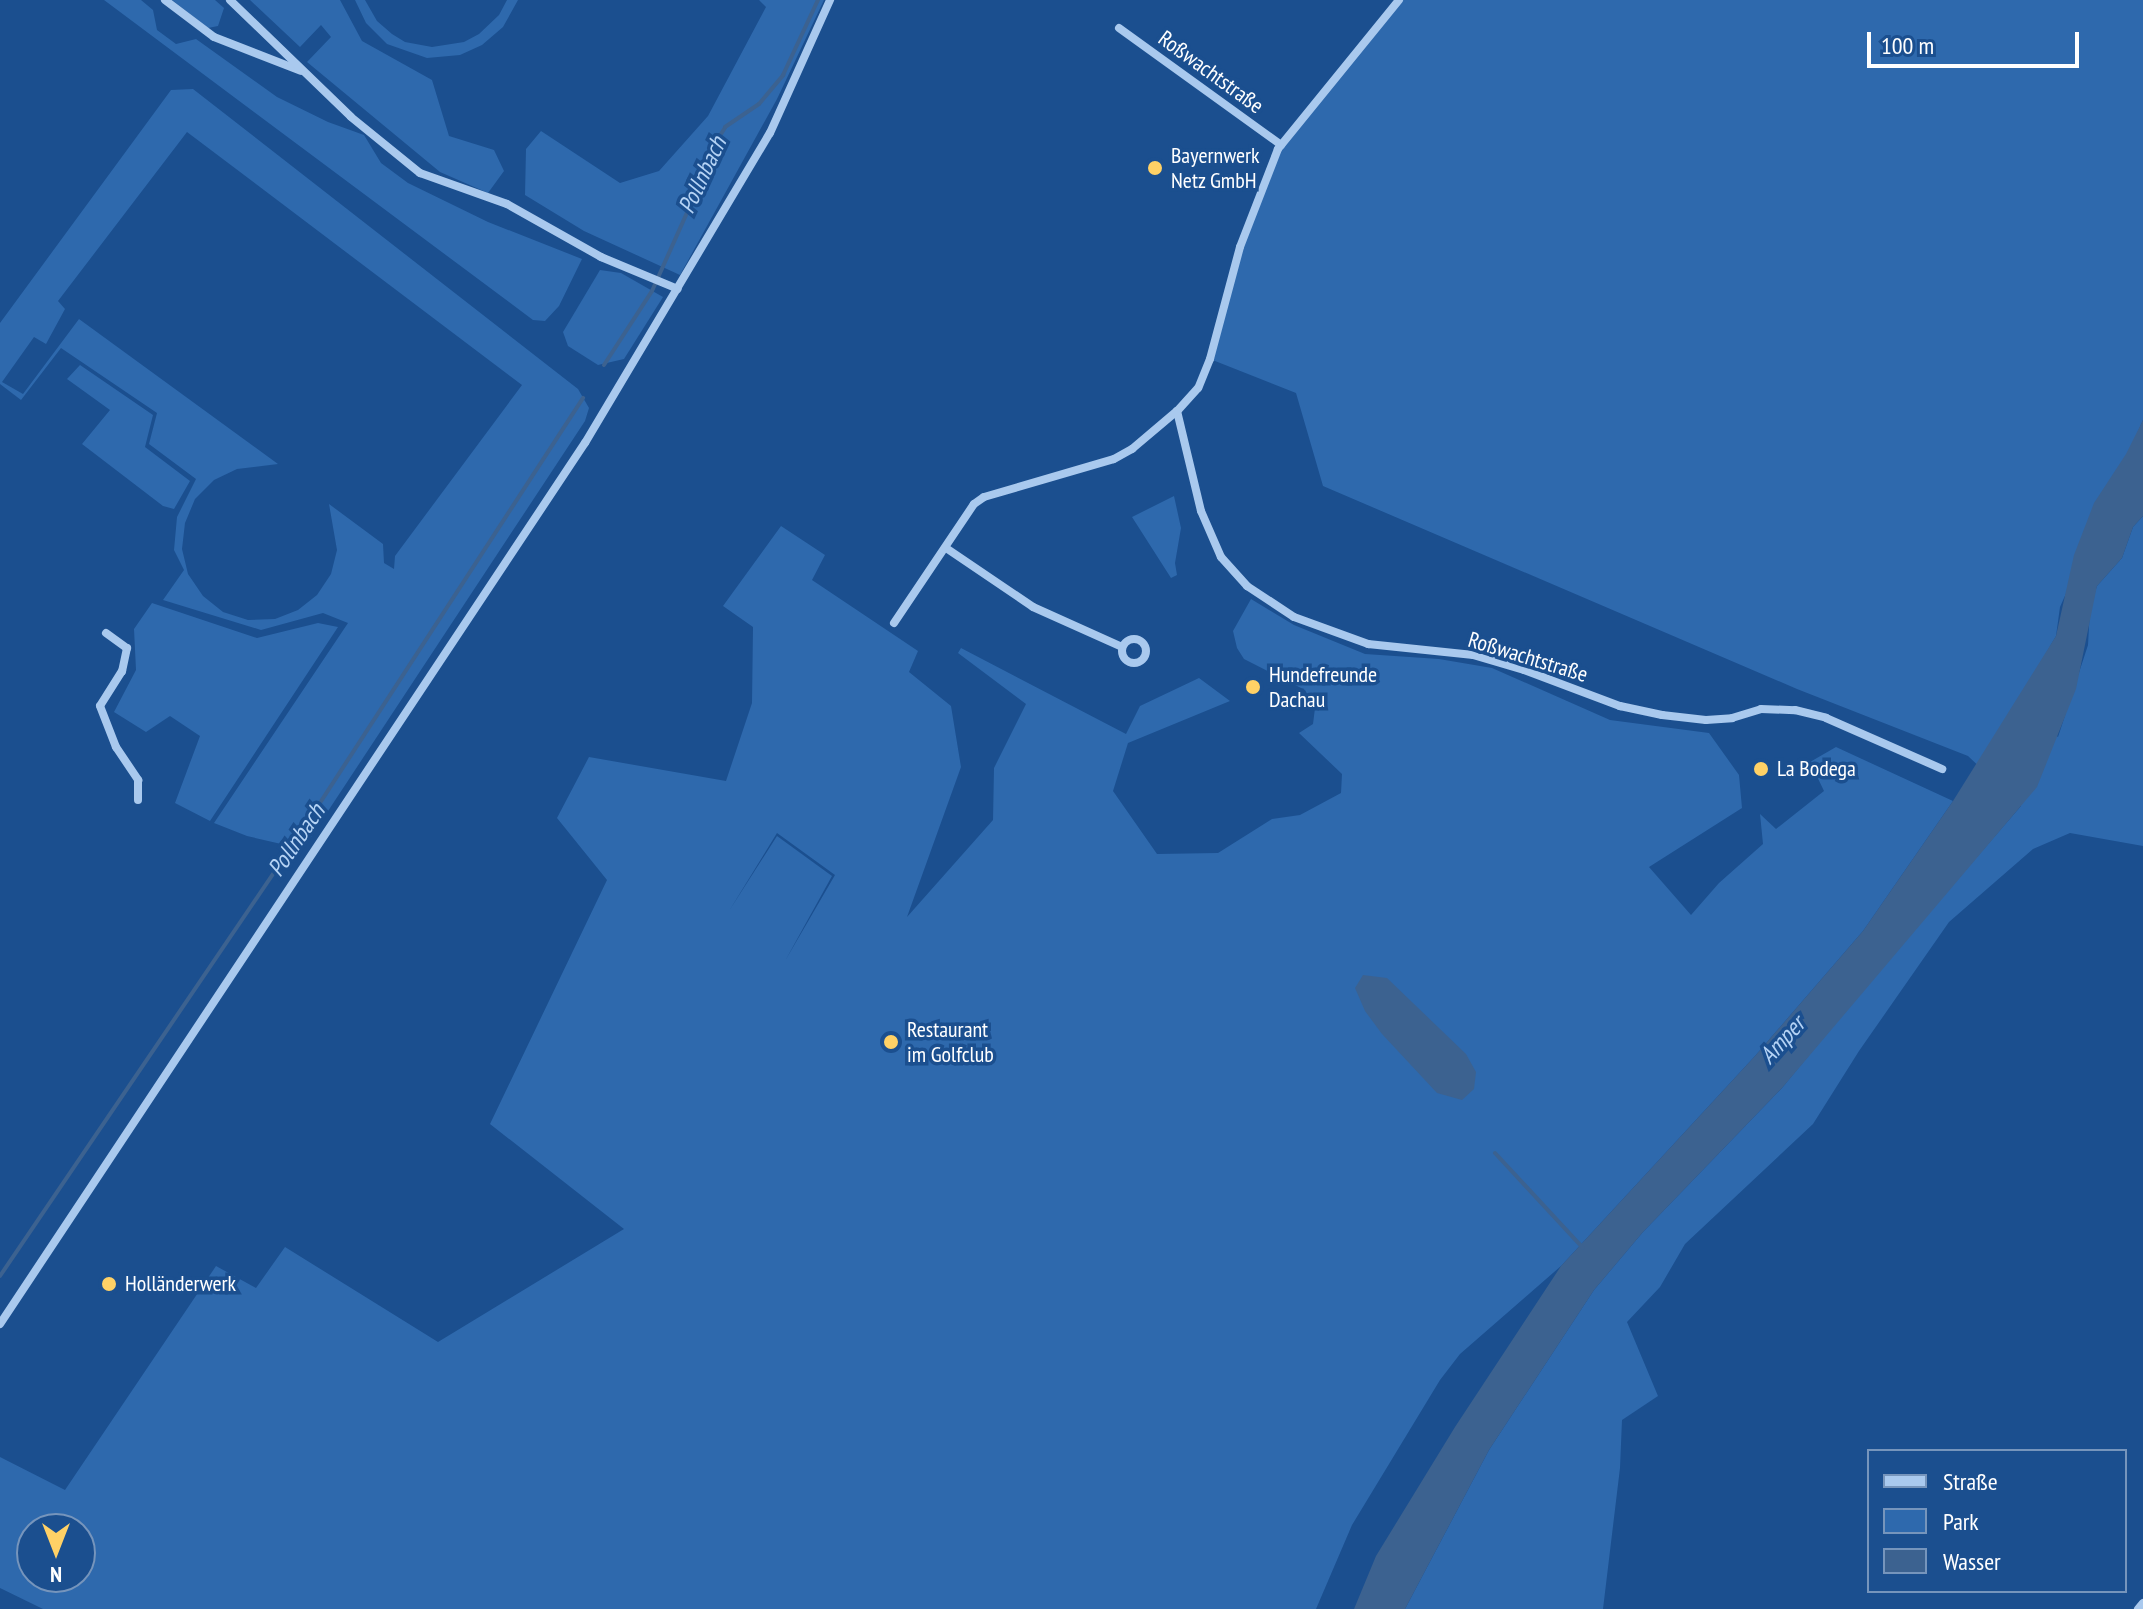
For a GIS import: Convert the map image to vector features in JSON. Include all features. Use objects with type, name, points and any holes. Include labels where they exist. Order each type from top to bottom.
[{"type":"street","points":[[165,0],[214,37],[306,73]]},
{"type":"street","points":[[230,0],[351,117],[420,173],[507,204],[601,257],[678,289]]},
{"type":"street","points":[[0,1324],[585,443],[770,133],[830,0]]},
{"type":"street","points":[[894,623],[974,504],[984,497],[1114,459],[1132,449],[1177,411],[1198,388],[1208,364],[1240,247],[1281,145],[1399,0]]},
{"type":"street","name":"Roßwachtstraße","points":[[1119,28],[1281,145]]},
{"type":"street","name":"Roßwachtstraße","points":[[1177,411],[1201,511],[1221,557],[1247,586],[1294,617],[1368,644],[1473,655],[1524,670],[1620,706],[1662,715],[1706,720],[1732,718],[1761,709],[1795,710],[1826,718],[1942,769]]},
{"type":"street","points":[[946,548],[1033,607],[1122,647]]},
{"type":"street","points":[[106,633],[127,648],[122,671],[100,706],[116,747],[138,780],[138,800]]},
{"type":"street","points":[[1131,639],[1139,639],[1146,648],[1146,657],[1131,663],[1122,655],[1122,647],[1131,639]]},
{"type":"street","points":[[2138,1609],[2143,1603]]},
{"type":"green space","points":[[104,0],[141,0],[153,10],[157,30],[176,44],[196,39],[277,97],[328,122],[364,135],[381,163],[408,183],[488,222],[582,259],[559,306],[545,321],[533,320]]},
{"type":"green space","points":[[172,0],[215,0],[224,8],[218,26],[208,28]]},
{"type":"green space","points":[[250,0],[340,0],[362,41],[432,80],[449,136],[494,150],[504,171],[488,193],[440,172],[307,62],[331,37],[321,25],[300,47]]},
{"type":"green space","points":[[355,0],[365,0],[377,21],[405,42],[432,47],[464,42],[479,34],[499,15],[507,0],[518,0],[503,27],[482,45],[460,55],[427,58],[387,44],[366,23]]},
{"type":"green space","points":[[759,0],[824,0],[777,99],[680,275],[584,231],[525,195],[526,149],[541,131],[620,183],[659,171],[708,116],[766,7]]},
{"type":"green space","points":[[1399,0],[2143,0],[2143,420],[2060,607],[2056,636],[2018,701],[2058,737],[2088,645],[2090,608],[2097,586],[2122,558],[2133,527],[2143,516],[2143,846],[2070,833],[2033,849],[1949,922],[1859,1051],[1813,1124],[1685,1244],[1660,1287],[1627,1322],[1658,1396],[1622,1420],[1620,1468],[1603,1609],[1405,1609],[1489,1450],[1594,1290],[1643,1232],[1782,1088],[2021,806],[1968,756],[1797,689],[1323,486],[1296,393],[1210,359],[1240,247],[1278,149]]},
{"type":"green space","points":[[193,89],[578,389],[589,408],[585,421],[303,849],[247,836],[214,823],[348,623],[323,613],[261,630],[163,600],[184,570],[174,550],[177,517],[196,479],[149,444],[157,413],[61,348],[21,400],[0,384],[0,323],[171,90]],"holes":[[[187,132],[522,385],[395,556],[394,569],[384,563],[383,544],[329,504],[337,550],[331,574],[317,595],[298,610],[275,619],[248,620],[223,612],[203,596],[188,574],[182,549],[185,523],[195,499],[214,480],[237,469],[278,464],[79,319],[23,394],[2,382],[34,337],[46,344],[65,309],[58,301]]]},
{"type":"green space","points":[[600,270],[621,273],[663,297],[624,359],[598,365],[568,346],[563,332]]},
{"type":"green space","points":[[80,365],[153,415],[145,447],[190,481],[174,509],[163,506],[82,444],[110,410],[67,379]]},
{"type":"green space","points":[[1174,496],[1181,528],[1175,563],[1177,575],[1171,578],[1132,517]]},
{"type":"green space","points":[[781,526],[825,555],[812,580],[918,651],[909,672],[951,706],[961,767],[907,917],[993,820],[994,768],[1026,704],[958,653],[961,648],[1126,734],[1140,706],[1199,678],[1230,701],[1128,743],[1113,791],[1157,854],[1218,853],[1272,819],[1300,815],[1341,793],[1342,774],[1299,733],[1313,724],[1315,708],[1305,690],[1244,659],[1237,648],[1233,631],[1251,599],[1294,625],[1365,654],[1439,659],[1492,668],[1610,720],[1709,733],[1739,775],[1742,808],[1649,867],[1691,915],[1719,883],[1763,844],[1760,814],[1776,829],[1824,791],[1810,762],[1836,747],[1953,801],[1863,931],[1755,1056],[1561,1266],[1460,1354],[1440,1380],[1352,1525],[1316,1609],[43,1609],[0,1588],[0,1457],[65,1490],[216,1266],[256,1288],[285,1247],[438,1342],[624,1229],[490,1124],[607,880],[557,818],[589,757],[726,781],[752,703],[753,627],[723,606]],"holes":[[[777,833],[835,875],[785,961],[832,876],[777,836],[729,911]]]},
{"type":"green space","points":[[152,603],[257,638],[318,623],[338,627],[210,821],[175,803],[200,736],[170,716],[146,732],[114,712],[136,670],[134,629]]},
{"type":"water","name":"Amper","points":[[2143,420],[2143,516],[2133,527],[2122,558],[2097,586],[2076,689],[2037,787],[1782,1088],[1643,1232],[1594,1290],[1489,1450],[1405,1609],[1354,1609],[1376,1556],[1455,1427],[1561,1266],[1755,1056],[1863,931],[1953,801],[2056,636],[2074,555],[2094,503],[2126,454]]},
{"type":"water","points":[[1363,975],[1387,978],[1466,1054],[1476,1072],[1474,1089],[1462,1100],[1437,1093],[1382,1034],[1365,1011],[1355,988]]},
{"type":"waterway","name":"Pollnbach","points":[[604,365],[652,291],[699,186],[706,158],[725,127],[759,104],[783,75],[818,0]]},
{"type":"waterway","name":"Pollnbach","points":[[0,1276],[290,849],[583,398]]},
{"type":"waterway","points":[[1495,1153],[1583,1248]]},
{"type":"place","name":"Bayernwerk Netz GmbH","points":[[1155,168]]},
{"type":"place","name":"Hundefreunde Dachau","points":[[1253,687]]},
{"type":"place","name":"La Bodega","points":[[1761,769]]},
{"type":"place","name":"Restaurant im Golfclub","points":[[891,1042]]},
{"type":"place","name":"Holländerwerk","points":[[109,1284]]}]
